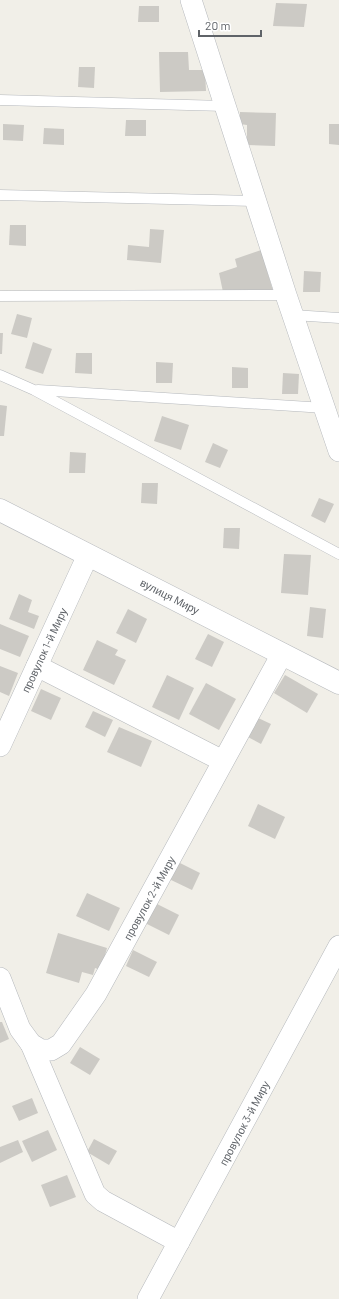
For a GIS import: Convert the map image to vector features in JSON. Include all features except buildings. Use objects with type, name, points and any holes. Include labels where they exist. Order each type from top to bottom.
[{"type":"street","points":[[191,0],[286,295],[339,452]]},
{"type":"street","name":"вулиця Миру","points":[[0,510],[339,683]]},
{"type":"street","name":"провулок 1-й Миру","points":[[0,746],[88,555]]},
{"type":"street","name":"провулок 2-й Миру","points":[[31,1044],[40,1050],[52,1050],[61,1044],[96,994],[282,654]]},
{"type":"street","points":[[37,666],[223,761]]},
{"type":"street","name":"провулок 3-й Миру","points":[[148,1299],[339,946]]},
{"type":"street","points":[[0,978],[20,1029],[31,1044],[95,1194],[103,1201],[179,1242]]},
{"type":"lane","points":[[0,100],[226,106]]},
{"type":"lane","points":[[0,195],[256,201]]},
{"type":"lane","points":[[0,296],[286,295]]},
{"type":"lane","points":[[293,316],[339,318]]},
{"type":"lane","points":[[0,375],[34,390],[339,554]]},
{"type":"lane","points":[[34,390],[325,408]]}]
